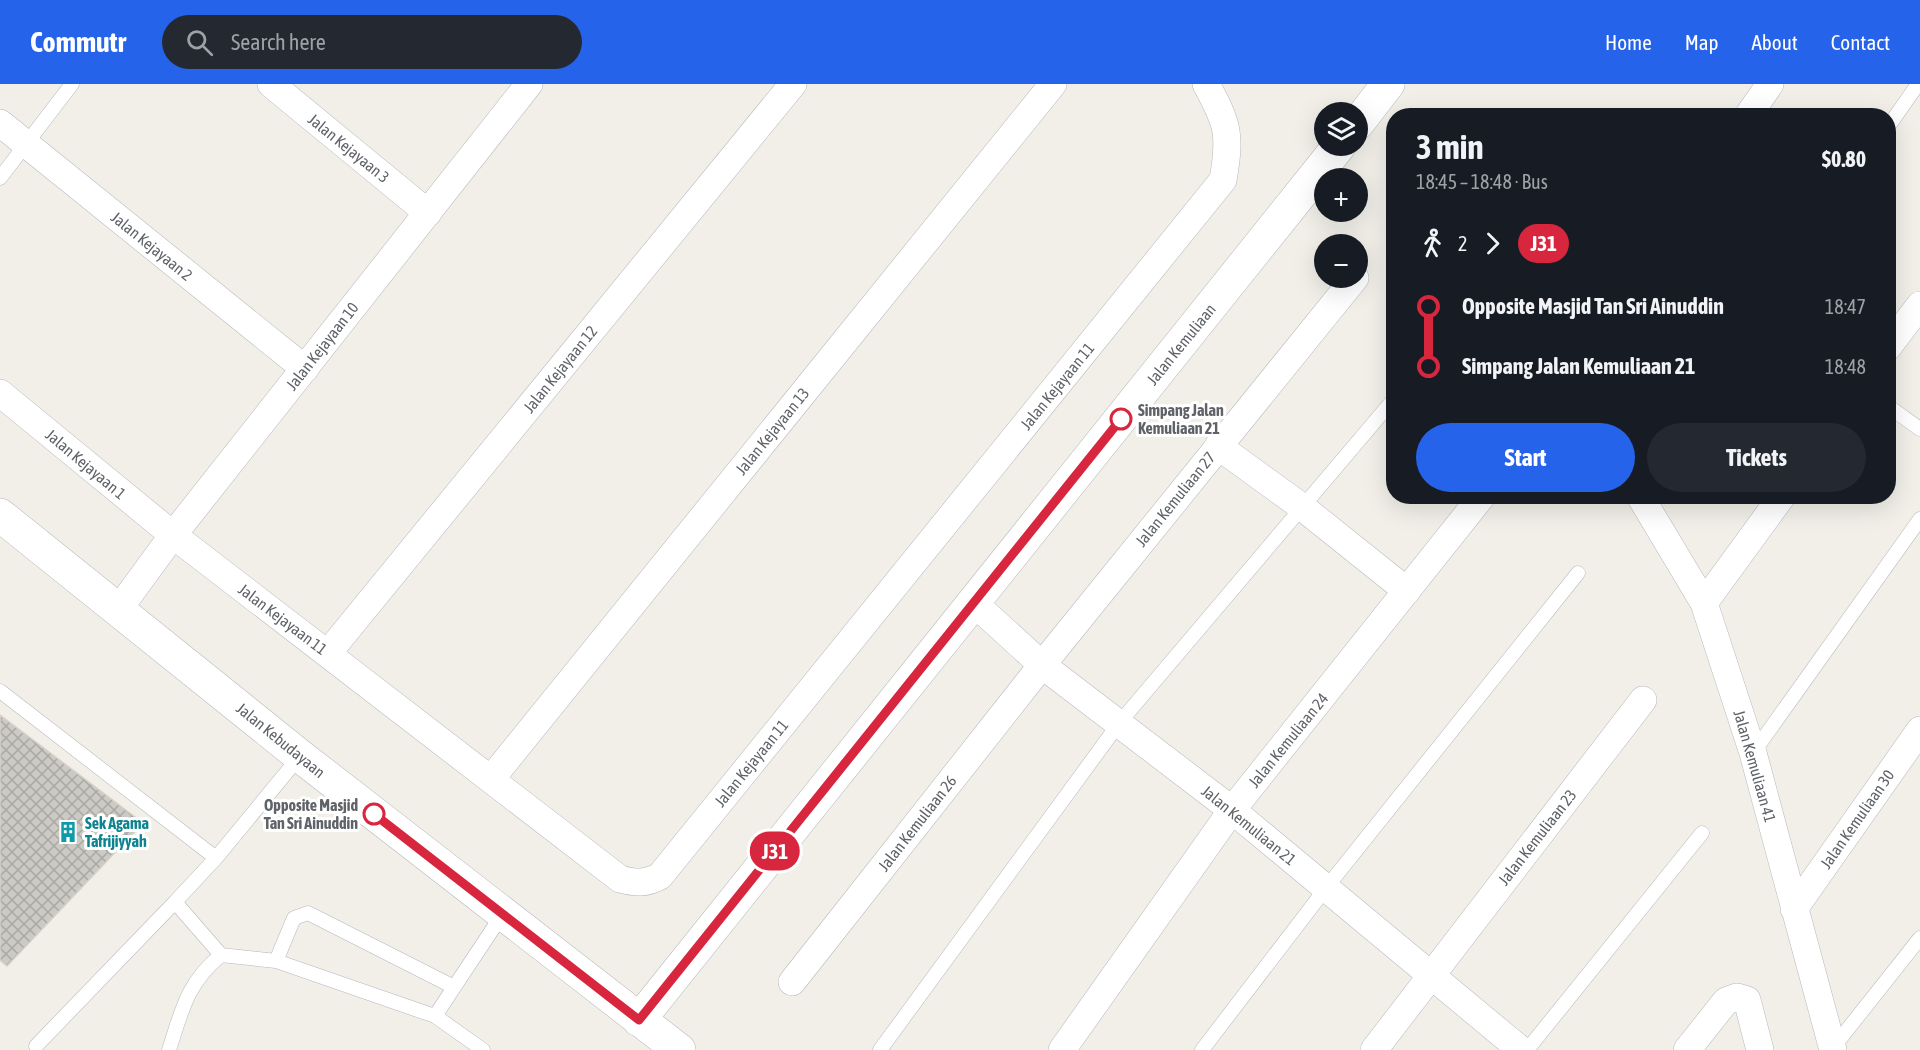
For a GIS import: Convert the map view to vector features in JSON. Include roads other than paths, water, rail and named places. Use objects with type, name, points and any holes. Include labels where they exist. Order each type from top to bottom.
[{"type":"street","name":"Jalan Kejayaan 3","points":[[270,84],[428,213]]},
{"type":"street","name":"Jalan Kejayaan 10","points":[[118,610],[173,535],[529,84]]},
{"type":"street","name":"Jalan Kejayaan 12","points":[[328,654],[793,84]]},
{"type":"street","name":"Jalan Kejayaan 13","points":[[491,779],[1053,84]]},
{"type":"street","name":"Jalan Kejayaan 11","points":[[173,535],[620,879],[649,882],[660,876],[1223,180],[1228,142],[1226,120],[1206,84]]},
{"type":"street","points":[[1368,110],[1388,84]]},
{"type":"street","points":[[1754,108],[1770,84]]},
{"type":"street","name":"Jalan Kejayaan 2","points":[[0,123],[304,369]]},
{"type":"street","name":"Jalan Kemuliaan","points":[[639,1020],[1331,156]]},
{"type":"street","name":"Jalan Kemuliaan 27","points":[[1042,665],[1347,288]]},
{"type":"street","points":[[1896,336],[1920,305]]},
{"type":"street","name":"Jalan Kejayaan 1","points":[[0,393],[173,535]]},
{"type":"street","points":[[1218,446],[1302,507],[1407,591]]},
{"type":"street","name":"Jalan Kemuliaan 24","points":[[1062,1050],[1232,810],[1476,504]]},
{"type":"street","name":"Jalan Kemuliaan 41","points":[[1645,504],[1704,603],[1753,753],[1832,1049]]},
{"type":"street","points":[[1704,603],[1776,504]]},
{"type":"street","name":"Jalan Kebudayaan","points":[[0,515],[300,756],[502,915],[679,1050]]},
{"type":"street","name":"Jalan Kemuliaan 21","points":[[974,603],[1042,665],[1120,722],[1232,810],[1521,1050]]},
{"type":"street","name":"Jalan Kemuliaan 26","points":[[792,982],[1042,665]]},
{"type":"street","name":"Jalan Kemuliaan 23","points":[[1374,1050],[1643,700]]},
{"type":"street","name":"Jalan Kemuliaan 30","points":[[1794,909],[1920,730]]},
{"type":"street","points":[[1688,1050],[1726,1001],[1737,997],[1747,1000],[1760,1050]]},
{"type":"lane","points":[[0,178],[72,84]]},
{"type":"lane","points":[[1896,116],[1918,84]]},
{"type":"lane","points":[[880,1050],[1120,722],[1386,408]]},
{"type":"lane","points":[[1896,412],[1920,429]]},
{"type":"lane","points":[[1753,753],[1920,519]]},
{"type":"lane","points":[[1202,1050],[1326,888],[1578,573]]},
{"type":"lane","points":[[0,691],[216,858]]},
{"type":"lane","points":[[36,1046],[216,858],[300,756]]},
{"type":"lane","points":[[1527,1050],[1702,832]]},
{"type":"lane","points":[[175,902],[221,955],[276,961],[435,1016],[483,1050]]},
{"type":"lane","points":[[276,961],[294,918],[308,913],[454,987]]},
{"type":"lane","points":[[435,1016],[502,915]]},
{"type":"lane","points":[[1832,1049],[1920,938]]},
{"type":"lane","points":[[169,1050],[186,1000],[196,981],[202,971],[221,955]]},
{"type":"place","name":"Simpang Jalan Kemuliaan 21","points":[[1121,419]]},
{"type":"place","name":"Opposite Masjid Tan Sri Ainuddin","points":[[374,814]]},
{"type":"place","name":"Sek Agama Tafrijiyyah","points":[[68,832]]}]
